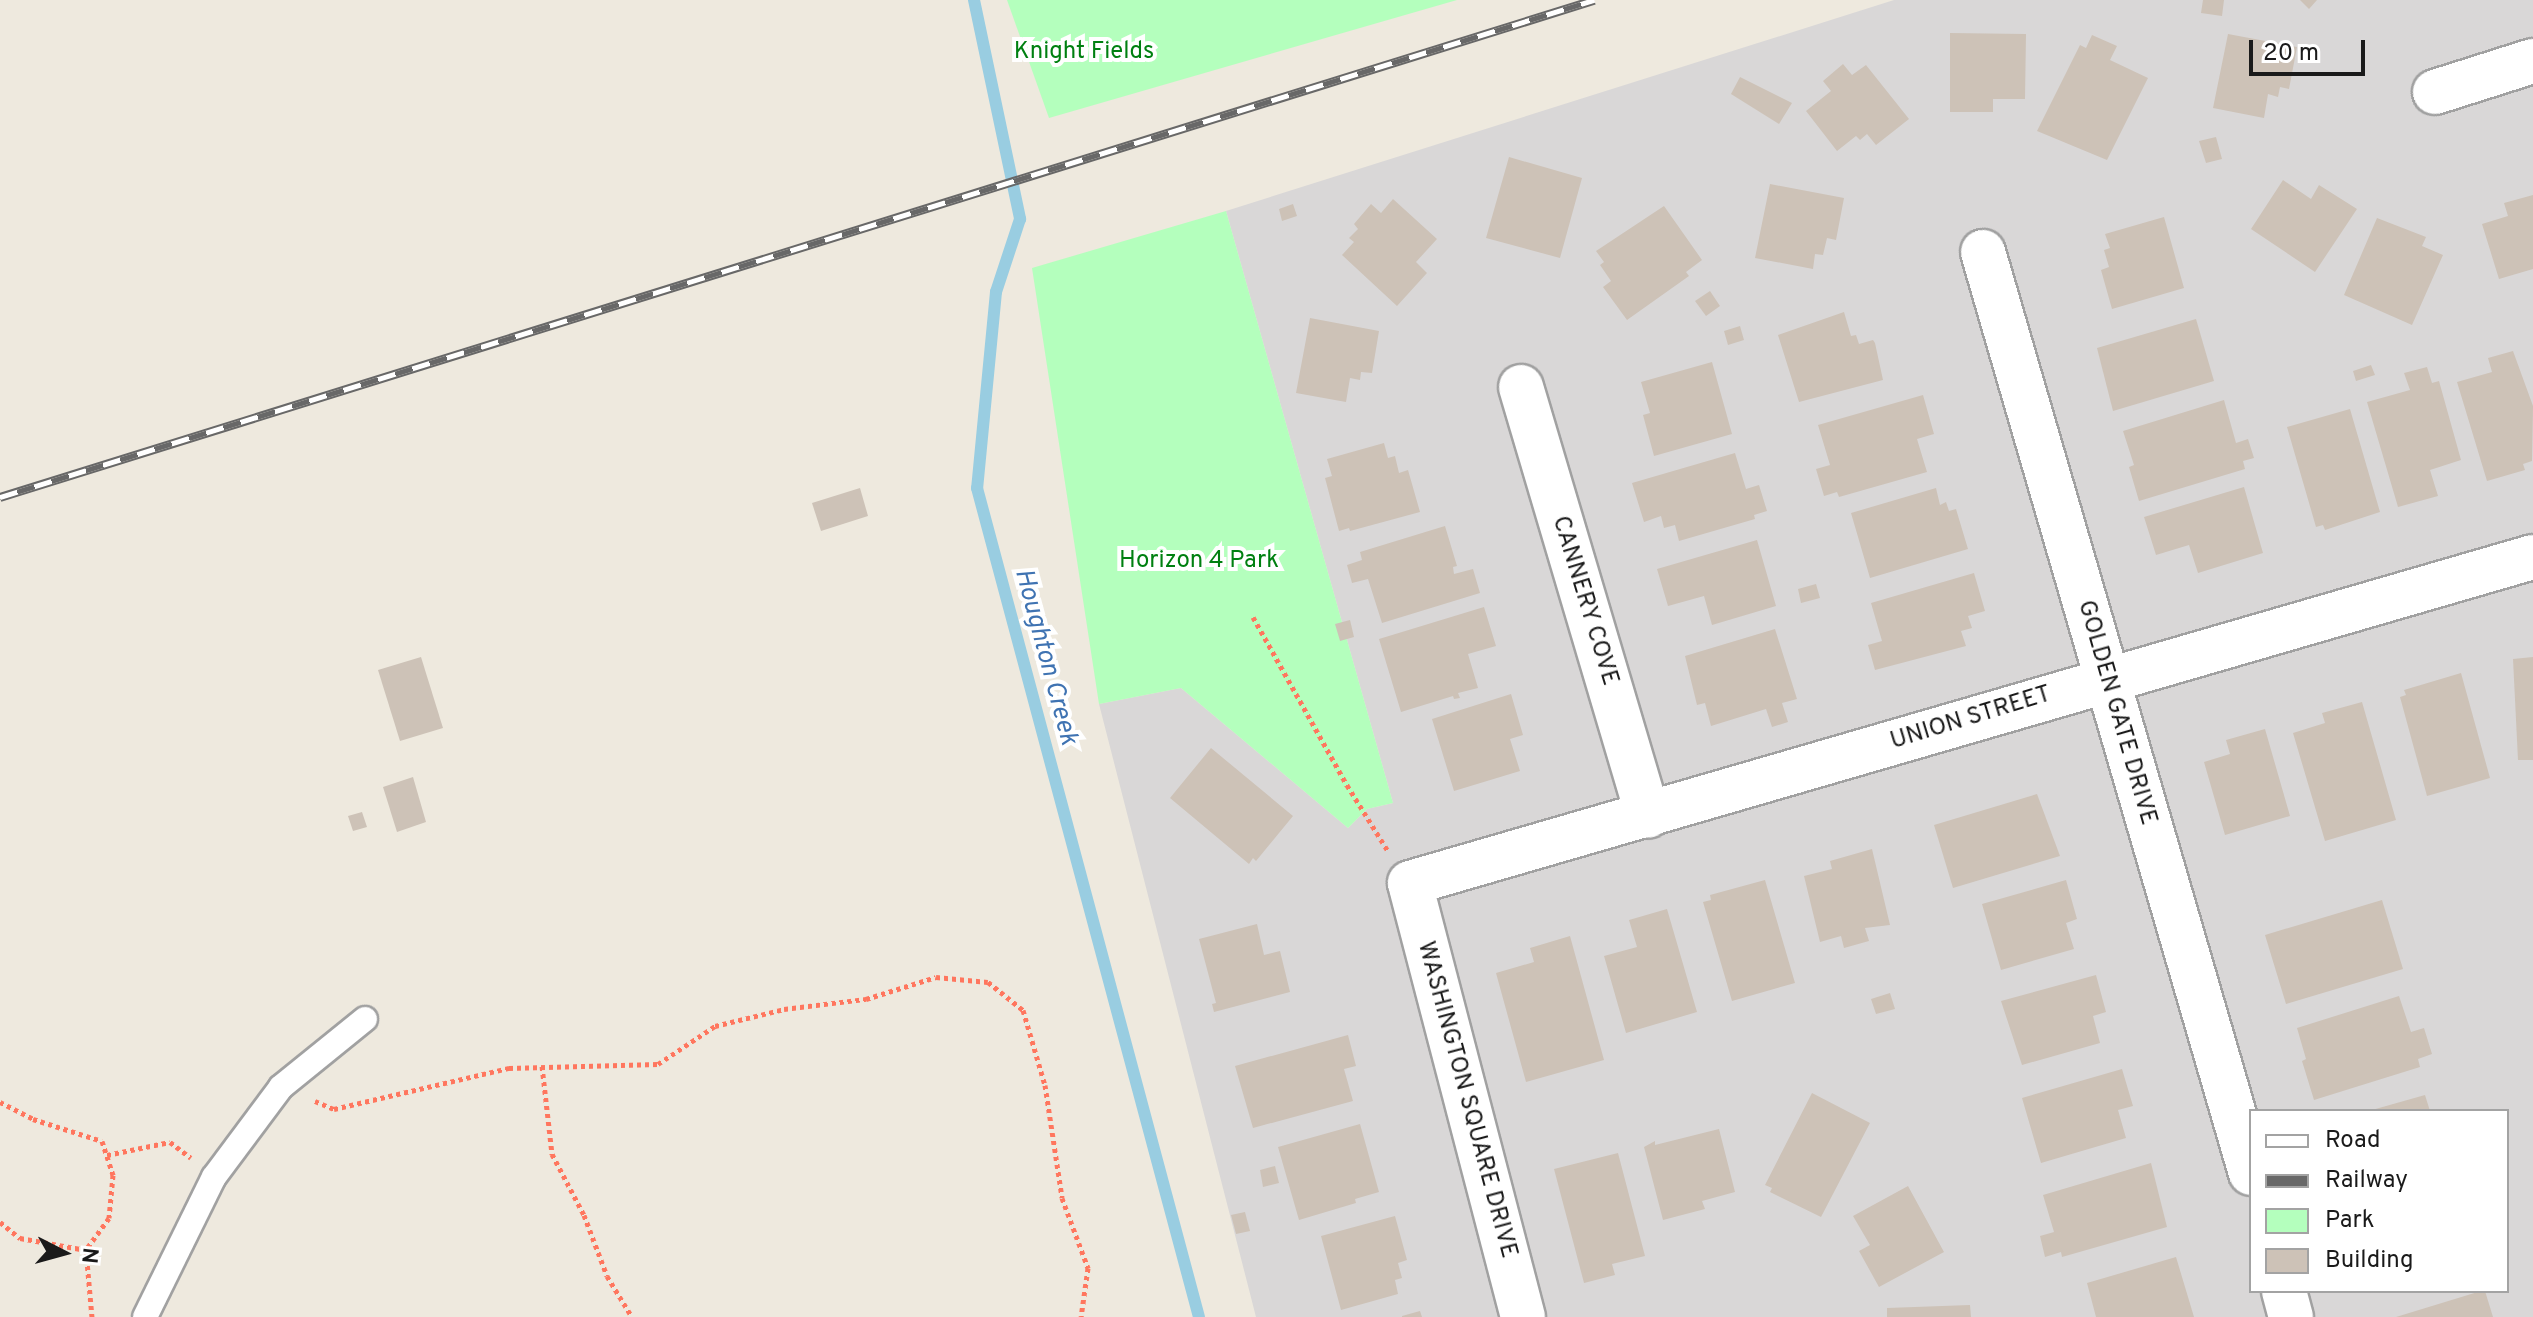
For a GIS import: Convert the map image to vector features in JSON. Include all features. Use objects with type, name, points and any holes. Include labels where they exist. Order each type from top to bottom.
[{"type":"street","points":[[2435,92],[2533,61]]},
{"type":"street","name":"GOLDEN GATE DRIVE","points":[[1983,252],[2249,1166]]},
{"type":"street","name":"CANNERY COVE","points":[[1521,387],[1648,816]]},
{"type":"street","name":"UNION STREET","points":[[1410,883],[2533,557]]},
{"type":"street","name":"WASHINGTON SQUARE DRIVE","points":[[1410,883],[1523,1317]]},
{"type":"street","points":[[2285,1293],[2291,1317]]},
{"type":"lane","points":[[145,1317],[214,1177],[281,1087],[365,1019]]},
{"type":"path","points":[[1253,617],[1347,785],[1410,883]]},
{"type":"path","points":[[281,1087],[334,1109],[509,1068],[658,1064],[715,1026],[784,1009],[866,999],[936,977],[988,982],[1023,1010],[1045,1085],[1062,1198],[1088,1268],[1081,1317]]},
{"type":"path","points":[[542,1066],[552,1154],[584,1215],[607,1276],[632,1317]]},
{"type":"path","points":[[0,1102],[33,1119],[102,1141],[113,1175],[109,1218],[86,1250],[92,1317]]},
{"type":"path","points":[[107,1155],[170,1142],[214,1177]]},
{"type":"path","points":[[0,1222],[20,1238],[86,1250]]},
{"type":"shaded area","points":[[1894,0],[2533,0],[2533,1317],[1256,1317],[1099,704],[1181,688],[1348,828],[1367,809],[1393,803],[1226,211]]},
{"type":"green space","name":"Knight Fields","points":[[1007,0],[1457,0],[1049,118]]},
{"type":"green space","name":"Horizon 4 Park","points":[[1226,211],[1393,803],[1367,809],[1348,828],[1181,688],[1099,704],[1032,268]]},
{"type":"building","points":[[2203,0],[2224,0],[2222,16],[2201,13]]},
{"type":"building","points":[[2300,0],[2317,0],[2309,9]]},
{"type":"building","points":[[1950,33],[2026,34],[2025,99],[1993,99],[1993,112],[1950,112]]},
{"type":"building","points":[[2228,34],[2297,47],[2289,89],[2280,87],[2278,97],[2268,94],[2264,118],[2213,108]]},
{"type":"building","points":[[2092,35],[2117,46],[2110,60],[2148,78],[2107,160],[2037,131],[2080,45],[2086,48]]},
{"type":"building","points":[[1843,64],[1852,75],[1866,65],[1909,119],[1876,145],[1867,134],[1860,140],[1856,136],[1837,151],[1806,111],[1831,91],[1823,81]]},
{"type":"building","points":[[1740,77],[1792,103],[1779,124],[1731,94]]},
{"type":"building","points":[[2216,137],[2222,159],[2206,163],[2199,141]]},
{"type":"building","points":[[1509,157],[1582,178],[1560,258],[1486,238]]},
{"type":"building","points":[[2283,180],[2311,199],[2319,185],[2357,209],[2315,272],[2251,229]]},
{"type":"building","points":[[1770,184],[1844,198],[1836,240],[1827,238],[1823,255],[1815,254],[1813,269],[1755,258]]},
{"type":"building","points":[[2533,195],[2533,269],[2499,279],[2482,224],[2508,216],[2504,203]]},
{"type":"building","points":[[1393,199],[1437,239],[1416,262],[1427,273],[1397,306],[1342,255],[1354,242],[1349,238],[1358,229],[1354,224],[1371,204],[1381,213]]},
{"type":"building","points":[[1293,204],[1297,216],[1282,221],[1279,209]]},
{"type":"building","points":[[1664,206],[1702,260],[1686,272],[1689,276],[1627,320],[1603,287],[1611,281],[1600,265],[1604,262],[1596,251]]},
{"type":"building","points":[[2164,217],[2184,288],[2112,309],[2101,270],[2109,267],[2104,250],[2110,248],[2105,234]]},
{"type":"building","points":[[2377,218],[2426,237],[2422,246],[2443,255],[2412,325],[2344,295]]},
{"type":"building","points":[[1710,291],[1720,306],[1706,316],[1695,301]]},
{"type":"building","points":[[1844,312],[1851,336],[1856,335],[1859,344],[1873,340],[1875,343],[1883,380],[1799,402],[1778,335]]},
{"type":"building","points":[[1310,318],[1379,331],[1372,373],[1361,372],[1360,380],[1350,378],[1346,402],[1296,393]]},
{"type":"building","points":[[2196,319],[2214,381],[2113,411],[2097,348]]},
{"type":"building","points":[[1740,326],[1744,340],[1728,345],[1724,331]]},
{"type":"building","points":[[2513,351],[2533,406],[2532,461],[2523,464],[2525,470],[2487,481],[2457,382],[2492,372],[2488,358]]},
{"type":"building","points":[[1712,362],[1732,434],[1654,456],[1643,415],[1650,413],[1641,382]]},
{"type":"building","points":[[2371,365],[2375,375],[2356,381],[2353,371]]},
{"type":"building","points":[[2427,367],[2432,383],[2439,381],[2461,460],[2430,470],[2438,496],[2398,507],[2367,402],[2410,390],[2404,373]]},
{"type":"building","points":[[1923,395],[1934,434],[1917,439],[1927,472],[1839,497],[1837,492],[1824,496],[1816,469],[1830,465],[1818,425]]},
{"type":"building","points":[[2224,400],[2236,443],[2248,439],[2254,458],[2243,461],[2245,469],[2139,501],[2129,467],[2134,465],[2123,431]]},
{"type":"building","points":[[2350,409],[2380,512],[2325,530],[2323,525],[2316,527],[2287,427]]},
{"type":"building","points":[[1384,443],[1388,458],[1395,456],[1399,473],[1408,470],[1420,512],[1350,531],[1349,528],[1339,531],[1325,478],[1332,476],[1327,459]]},
{"type":"building","points":[[1735,453],[1746,489],[1759,485],[1767,511],[1754,515],[1755,519],[1679,541],[1675,525],[1664,528],[1661,516],[1644,522],[1632,483]]},
{"type":"building","points":[[2244,487],[2263,553],[2198,573],[2189,545],[2156,555],[2144,517]]},
{"type":"building","points":[[860,488],[868,516],[821,531],[812,503]]},
{"type":"building","points":[[1936,488],[1940,505],[1946,502],[1949,511],[1956,509],[1968,549],[1870,578],[1851,513]]},
{"type":"building","points":[[1445,526],[1457,566],[1453,567],[1454,574],[1473,569],[1480,593],[1382,623],[1368,579],[1352,583],[1347,565],[1362,560],[1360,552]]},
{"type":"building","points":[[1757,540],[1776,606],[1712,625],[1704,596],[1668,606],[1657,569]]},
{"type":"building","points":[[1974,573],[1985,611],[1968,616],[1972,628],[1961,631],[1966,646],[1875,670],[1868,645],[1882,641],[1871,603]]},
{"type":"building","points":[[1816,584],[1820,598],[1801,603],[1798,589]]},
{"type":"building","points":[[1484,607],[1496,646],[1468,654],[1478,688],[1458,693],[1460,698],[1454,699],[1453,696],[1401,712],[1379,639]]},
{"type":"building","points":[[1350,620],[1354,637],[1340,641],[1335,624]]},
{"type":"building","points":[[1775,629],[1797,699],[1782,703],[1788,722],[1772,727],[1766,709],[1711,726],[1705,703],[1697,705],[1685,656]]},
{"type":"building","points":[[421,657],[443,728],[400,741],[378,670]]},
{"type":"building","points":[[2533,657],[2533,760],[2518,760],[2513,659]]},
{"type":"building","points":[[2461,673],[2490,778],[2427,796],[2400,697],[2406,695],[2404,690]]},
{"type":"building","points":[[1511,694],[1523,735],[1510,739],[1520,771],[1454,791],[1432,719]]},
{"type":"building","points":[[2362,702],[2396,820],[2325,841],[2293,733],[2325,723],[2322,713]]},
{"type":"building","points":[[2265,729],[2290,816],[2225,835],[2204,762],[2230,754],[2226,740]]},
{"type":"building","points":[[1211,748],[1293,816],[1256,861],[1253,858],[1249,864],[1170,798]]},
{"type":"building","points":[[413,777],[426,822],[397,832],[383,787]]},
{"type":"building","points":[[2037,794],[2060,856],[1953,888],[1934,825]]},
{"type":"building","points":[[362,812],[367,827],[353,831],[348,816]]},
{"type":"building","points":[[1872,849],[1890,925],[1865,928],[1869,941],[1844,948],[1841,936],[1820,942],[1804,876],[1832,869],[1830,861]]},
{"type":"building","points":[[1765,880],[1795,983],[1732,1001],[1703,902],[1711,900],[1710,895]]},
{"type":"building","points":[[2066,880],[2077,919],[2066,923],[2074,949],[2001,970],[1982,904]]},
{"type":"building","points":[[2382,900],[2403,969],[2286,1004],[2265,935]]},
{"type":"building","points":[[1667,909],[1697,1012],[1626,1033],[1604,956],[1637,947],[1629,920]]},
{"type":"building","points":[[1257,924],[1264,955],[1280,951],[1290,992],[1214,1012],[1212,1004],[1216,1003],[1199,939]]},
{"type":"building","points":[[1570,936],[1604,1060],[1526,1082],[1496,973],[1534,962],[1530,948]]},
{"type":"building","points":[[2096,975],[2106,1012],[2093,1016],[2100,1043],[2022,1065],[2001,1001]]},
{"type":"building","points":[[1890,993],[1895,1009],[1876,1014],[1871,999]]},
{"type":"building","points":[[2399,996],[2411,1032],[2424,1028],[2432,1054],[2418,1059],[2420,1067],[2314,1100],[2302,1061],[2306,1059],[2297,1028]]},
{"type":"building","points":[[1348,1035],[1356,1066],[1344,1069],[1353,1101],[1253,1128],[1235,1066]]},
{"type":"building","points":[[2122,1069],[2133,1106],[2118,1110],[2126,1138],[2041,1163],[2022,1098]]},
{"type":"building","points":[[1812,1093],[1870,1123],[1821,1217],[1770,1192],[1772,1188],[1765,1185]]},
{"type":"building","points":[[2425,1095],[2429,1109],[2376,1109]]},
{"type":"building","points":[[1360,1124],[1379,1192],[1355,1199],[1356,1203],[1299,1220],[1278,1147]]},
{"type":"building","points":[[1719,1129],[1735,1192],[1702,1201],[1705,1209],[1663,1220],[1644,1147],[1655,1141],[1655,1145]]},
{"type":"building","points":[[1618,1153],[1645,1256],[1612,1264],[1615,1275],[1584,1283],[1554,1169]]},
{"type":"building","points":[[2151,1163],[2167,1227],[2062,1257],[2061,1252],[2045,1257],[2040,1236],[2054,1232],[2043,1195]]},
{"type":"building","points":[[1275,1166],[1279,1183],[1263,1187],[1260,1170]]},
{"type":"building","points":[[1908,1186],[1944,1252],[1879,1287],[1859,1251],[1870,1245],[1853,1216]]},
{"type":"building","points":[[1245,1212],[1250,1231],[1236,1234],[1231,1215]]},
{"type":"building","points":[[1395,1216],[1407,1260],[1398,1263],[1402,1278],[1395,1280],[1398,1294],[1341,1310],[1321,1236]]},
{"type":"building","points":[[2176,1257],[2194,1317],[2096,1317],[2087,1283]]},
{"type":"building","points":[[2474,1293],[2486,1293],[2493,1317],[2396,1317]]},
{"type":"building","points":[[1970,1305],[1971,1317],[1887,1317],[1887,1308]]},
{"type":"building","points":[[1420,1311],[1422,1317],[1402,1317],[1402,1316]]},
{"type":"waterway","name":"Houghton Creek","points":[[974,0],[1020,219],[996,292],[977,488],[1199,1317]]},
{"type":"railway","points":[[0,497],[1594,0]]}]
